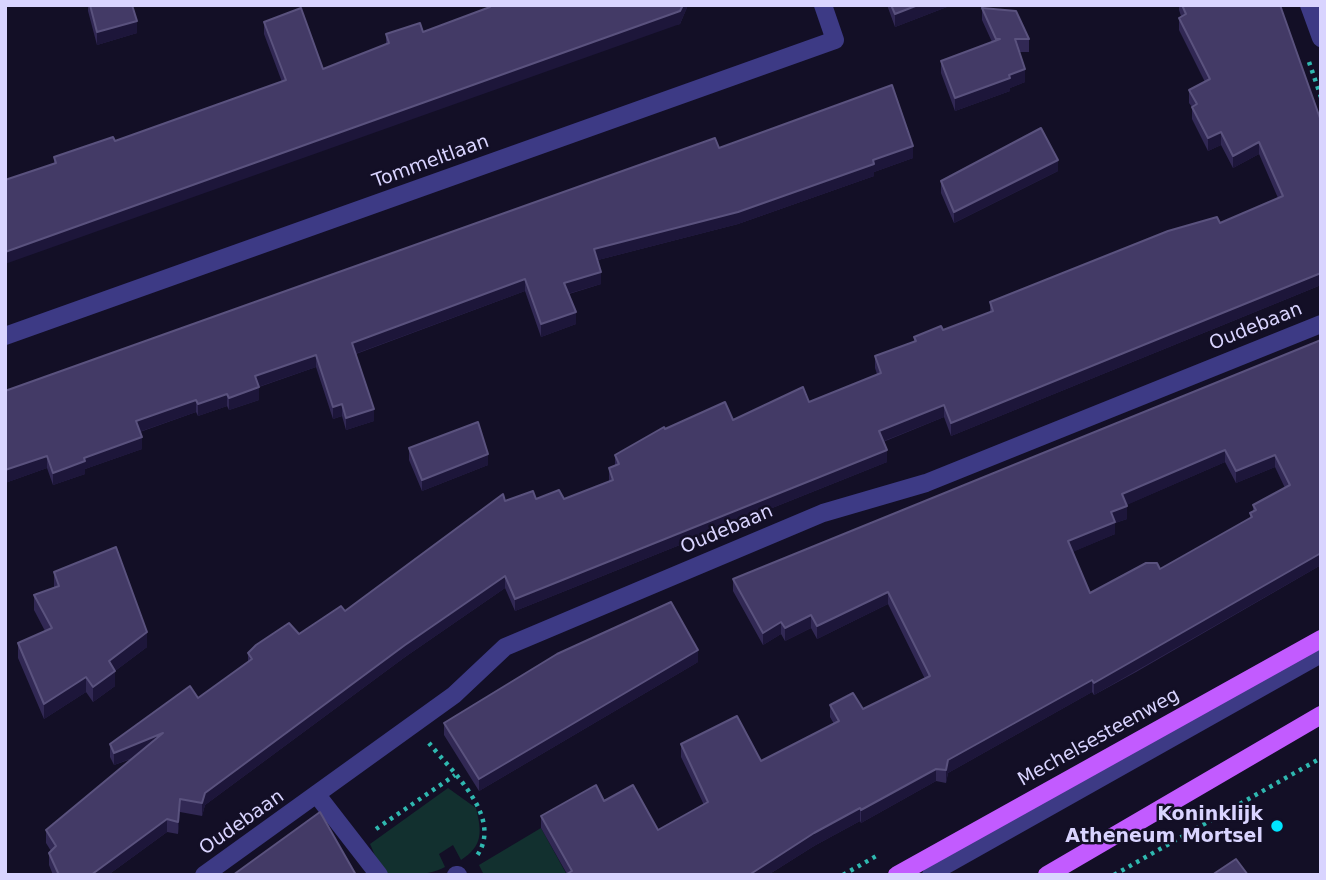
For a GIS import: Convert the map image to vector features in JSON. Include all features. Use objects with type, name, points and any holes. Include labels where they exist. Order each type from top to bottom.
[{"type":"main road","name":"Mechelsesteenweg","points":[[897,875],[1321,639]]},
{"type":"main road","points":[[1047,875],[1321,716]]},
{"type":"street","name":"Tommeltlaan","points":[[5,335],[835,40],[823,5]]},
{"type":"street","points":[[1309,5],[1321,38]]},
{"type":"street","name":"Oudebaan","points":[[204,875],[454,695],[505,647],[822,513],[926,483],[1321,324]]},
{"type":"street","points":[[317,795],[379,875]]},
{"type":"lane","points":[[930,875],[1321,655]]},
{"type":"path","points":[[415,723],[481,809],[483,848],[469,866],[457,875]]},
{"type":"path","points":[[1114,875],[1321,758]]},
{"type":"path","points":[[355,844],[455,775]]},
{"type":"green space","points":[[448,788],[476,808],[480,831],[477,844],[461,860],[453,845],[439,854],[445,867],[432,872],[407,876],[386,873],[378,863],[370,844]]},
{"type":"green space","points":[[541,828],[567,875],[484,875],[479,865]]},
{"type":"building","points":[[90,5],[132,5],[137,21],[97,32]]},
{"type":"building","points":[[490,5],[683,5],[680,11],[5,252],[5,180],[56,163],[54,157],[113,137],[115,141],[286,80],[264,22],[301,8],[323,69],[389,43],[386,34],[420,23],[423,32]]},
{"type":"building","points":[[891,5],[918,5],[895,14]]},
{"type":"building","points":[[1182,5],[1280,5],[1321,121],[1321,273],[951,423],[944,405],[879,431],[887,450],[515,599],[505,576],[405,645],[205,793],[202,803],[180,799],[178,822],[167,819],[91,875],[59,875],[49,853],[56,846],[46,830],[163,733],[114,753],[110,744],[190,686],[198,698],[252,659],[248,653],[256,645],[289,623],[299,634],[341,606],[345,611],[503,494],[505,501],[533,491],[536,499],[559,490],[564,499],[613,480],[609,468],[619,464],[615,455],[664,427],[665,429],[725,402],[733,420],[803,387],[809,402],[881,373],[875,356],[916,341],[914,337],[941,326],[943,330],[993,311],[990,302],[1168,231],[1217,217],[1220,223],[1283,196],[1259,142],[1233,156],[1221,132],[1208,138],[1192,107],[1197,104],[1189,90],[1210,79],[1179,18],[1186,14]]},
{"type":"building","points":[[982,8],[1016,11],[1029,39],[1015,39],[1025,69],[1009,75],[1010,78],[955,98],[941,61],[1000,39],[996,39]]},
{"type":"building","points":[[892,85],[913,146],[873,160],[874,164],[738,212],[594,249],[601,272],[564,283],[576,312],[541,324],[525,279],[352,343],[374,409],[346,418],[342,404],[333,407],[316,355],[255,376],[259,387],[229,398],[227,394],[198,404],[196,400],[136,421],[142,437],[84,458],[85,461],[53,473],[47,456],[5,470],[5,391],[715,138],[719,148]]},
{"type":"building","points":[[1041,128],[1058,160],[954,212],[941,181]]},
{"type":"building","points":[[1321,340],[1321,553],[1094,683],[1092,680],[948,760],[946,770],[936,769],[861,810],[860,808],[814,833],[749,875],[565,875],[572,871],[541,816],[596,785],[604,801],[633,785],[658,830],[708,802],[681,744],[737,716],[761,761],[839,721],[830,705],[853,693],[863,709],[930,676],[888,592],[817,626],[811,615],[785,628],[781,622],[763,633],[733,579]],"holes":[[[1225,450],[1236,471],[1275,455],[1290,485],[1253,505],[1256,510],[1250,513],[1252,517],[1160,569],[1157,563],[1146,563],[1090,593],[1068,541],[1115,522],[1111,512],[1127,506],[1122,494]]]},
{"type":"building","points":[[478,422],[488,454],[422,480],[409,448]]},
{"type":"building","points":[[116,547],[147,632],[109,661],[115,671],[93,687],[86,677],[44,704],[18,643],[52,628],[34,595],[59,586],[54,572]]},
{"type":"building","points":[[671,602],[698,650],[479,779],[444,723],[557,654]]},
{"type":"building","points":[[320,812],[356,875],[233,875]]},
{"type":"building","points":[[1236,859],[1248,875],[1212,875]]},
{"type":"place","name":"Koninklijk Atheneum Mortsel","points":[[1277,826]]}]
